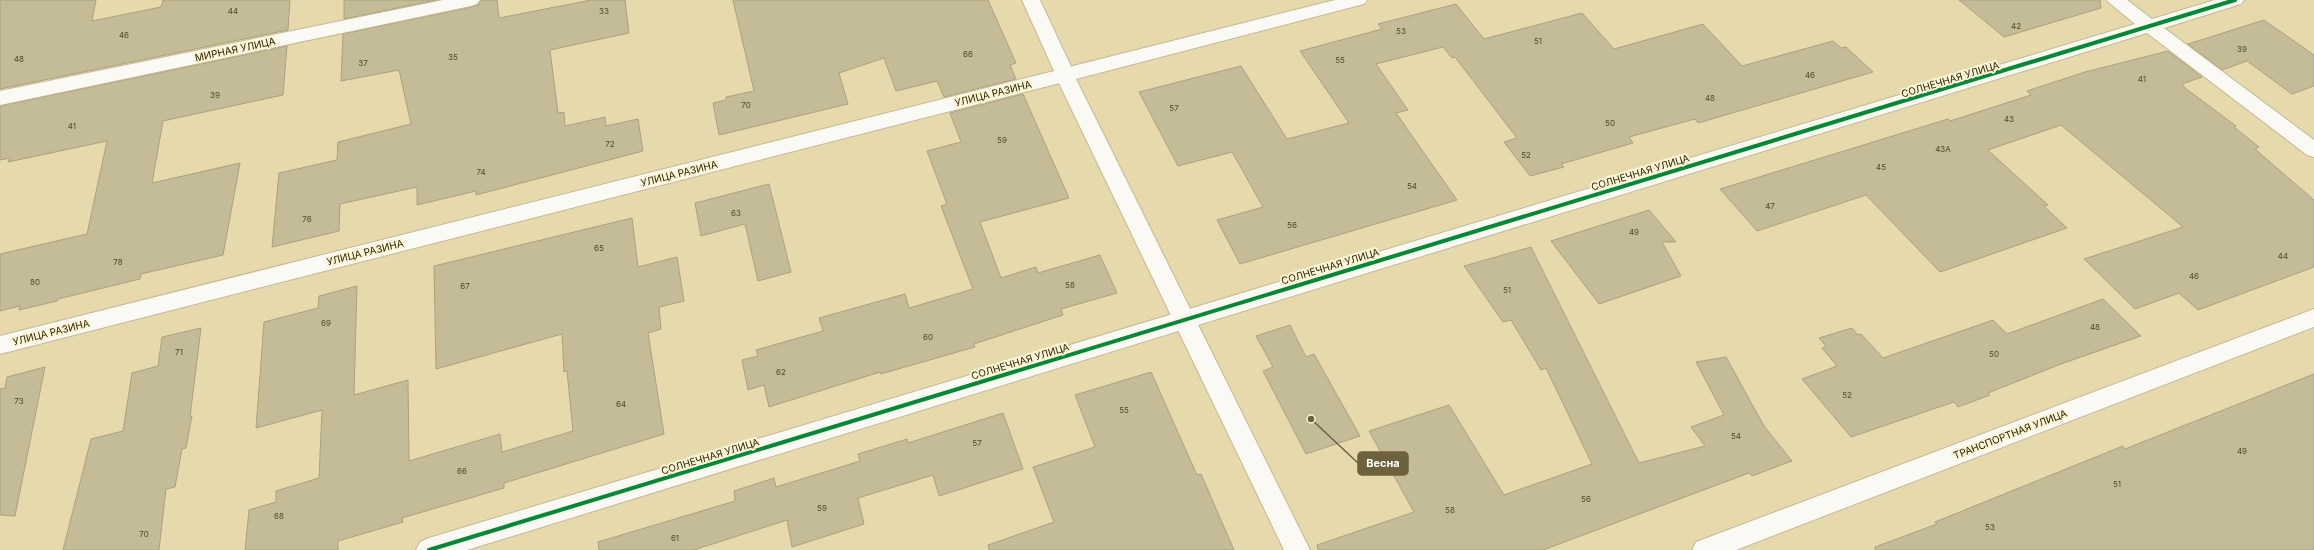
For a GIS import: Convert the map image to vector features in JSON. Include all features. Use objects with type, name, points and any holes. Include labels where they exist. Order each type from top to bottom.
[{"type":"street","name":"МИРНАЯ УЛИЦА","points":[[0,98],[471,0]]},
{"type":"street","points":[[1031,0],[1297,550]]},
{"type":"street","name":"УЛИЦА РАЗИНА","points":[[0,345],[1358,0]]},
{"type":"street","points":[[2115,0],[2314,150]]},
{"type":"street","name":"СОЛНЕЧНАЯ УЛИЦА","points":[[429,550],[2235,0]]},
{"type":"street","name":"ТРАНСПОРТНАЯ УЛИЦА","points":[[1705,550],[2314,318]]},
{"type":"building","points":[[0,0],[96,0],[92,21],[161,7],[163,0],[290,0],[288,30],[0,89]]},
{"type":"building","points":[[344,0],[436,0],[344,19]]},
{"type":"building","points":[[481,0],[497,0],[499,18],[591,0],[625,0],[629,33],[550,50],[558,113],[564,112],[565,126],[605,117],[606,126],[638,119],[643,151],[476,195],[476,191],[417,205],[417,187],[340,204],[339,231],[272,247],[279,173],[337,160],[338,142],[411,124],[399,70],[341,81],[343,34],[471,7],[478,5]]},
{"type":"building","points":[[733,0],[988,0],[1016,63],[1010,65],[1016,79],[944,97],[937,81],[896,91],[884,58],[839,73],[848,104],[719,135],[713,103],[726,100],[726,97],[754,91]]},
{"type":"building","points":[[1959,0],[2100,0],[2101,8],[2004,37]]},
{"type":"building","points":[[1456,4],[1484,39],[1582,13],[1614,49],[1703,24],[1742,66],[1833,41],[1841,48],[1846,47],[1873,72],[1698,123],[1695,119],[1629,137],[1633,143],[1561,164],[1564,167],[1530,176],[1504,142],[1517,138],[1455,57],[1452,58],[1443,47],[1376,64],[1408,110],[1396,113],[1457,200],[1240,264],[1217,220],[1263,207],[1232,152],[1178,166],[1139,92],[1241,66],[1287,139],[1349,123],[1300,51],[1382,29],[1378,24]]},
{"type":"building","points":[[2264,20],[2314,55],[2314,86],[2292,94],[2247,61],[2222,70],[2188,44]]},
{"type":"building","points":[[287,46],[283,95],[163,121],[152,183],[240,163],[223,255],[141,274],[140,279],[58,299],[57,301],[19,310],[20,306],[0,311],[0,254],[87,234],[107,141],[8,162],[10,158],[0,160],[0,106]]},
{"type":"building","points":[[2168,51],[2202,77],[2182,84],[2185,88],[2236,126],[2234,127],[2259,147],[2255,149],[2314,200],[2314,267],[2198,310],[2179,293],[2135,309],[2084,259],[2183,227],[2061,125],[1988,150],[2048,205],[2044,206],[2067,228],[1940,272],[1866,195],[1757,231],[1720,189],[1948,119],[1950,121],[2031,95],[2027,91],[2085,72]]},
{"type":"building","points":[[1023,94],[1069,198],[980,222],[1001,278],[1036,267],[1038,273],[1100,255],[1117,293],[1061,309],[1063,315],[974,344],[975,347],[881,374],[880,372],[769,407],[764,385],[748,390],[742,360],[758,356],[756,350],[823,331],[819,318],[905,294],[909,308],[973,289],[941,206],[947,204],[927,151],[961,142],[950,113]]},
{"type":"building","points":[[769,184],[791,272],[758,281],[745,224],[701,236],[695,203]]},
{"type":"building","points":[[1649,210],[1676,242],[1662,242],[1681,276],[1599,304],[1551,241]]},
{"type":"building","points":[[632,218],[638,267],[677,257],[684,301],[659,307],[661,329],[648,333],[664,434],[504,483],[504,488],[402,518],[403,522],[338,541],[338,550],[245,550],[249,510],[276,502],[276,491],[319,478],[322,410],[256,428],[264,322],[318,308],[319,296],[357,286],[354,395],[408,380],[409,461],[500,434],[502,452],[573,431],[567,371],[564,372],[562,334],[436,369],[434,266]]},
{"type":"building","points":[[1531,247],[1639,463],[1705,446],[1691,427],[1724,415],[1696,362],[1726,357],[1764,426],[1792,461],[1752,476],[1749,473],[1543,550],[1318,550],[1317,545],[1414,512],[1369,431],[1449,405],[1504,495],[1592,464],[1546,368],[1541,370],[1511,320],[1503,322],[1464,266]]},
{"type":"building","points":[[2103,299],[2141,336],[2061,364],[1988,393],[1990,395],[1958,407],[1954,402],[1851,437],[1802,379],[1837,366],[1822,348],[1826,346],[1819,338],[1852,328],[1858,335],[1861,334],[1883,358],[1993,320],[2007,334]]},
{"type":"building","points":[[1290,325],[1306,357],[1314,354],[1360,436],[1306,454],[1263,371],[1273,367],[1256,336]]},
{"type":"building","points":[[201,328],[190,417],[192,416],[186,448],[182,449],[175,487],[166,489],[159,550],[63,550],[91,439],[123,431],[132,373],[158,366],[162,337]]},
{"type":"building","points":[[45,367],[15,516],[0,515],[0,389],[5,388],[7,377]]},
{"type":"building","points":[[1151,372],[1197,475],[1201,474],[1234,550],[989,550],[988,545],[1054,522],[1033,467],[1095,447],[1075,395]]},
{"type":"building","points":[[2314,374],[2314,550],[1875,550],[1875,547],[1937,524],[1935,522],[2123,446],[2125,449]]},
{"type":"building","points":[[1003,413],[1023,469],[939,496],[933,475],[858,498],[864,524],[792,547],[787,520],[694,550],[599,550],[598,542],[735,501],[734,491],[774,478],[776,487],[860,461],[858,454],[907,439],[908,443]]},
{"type":"cycle path","points":[[429,550],[2235,0]]},
{"type":"place","name":"Весна","points":[[1311,419]]}]
